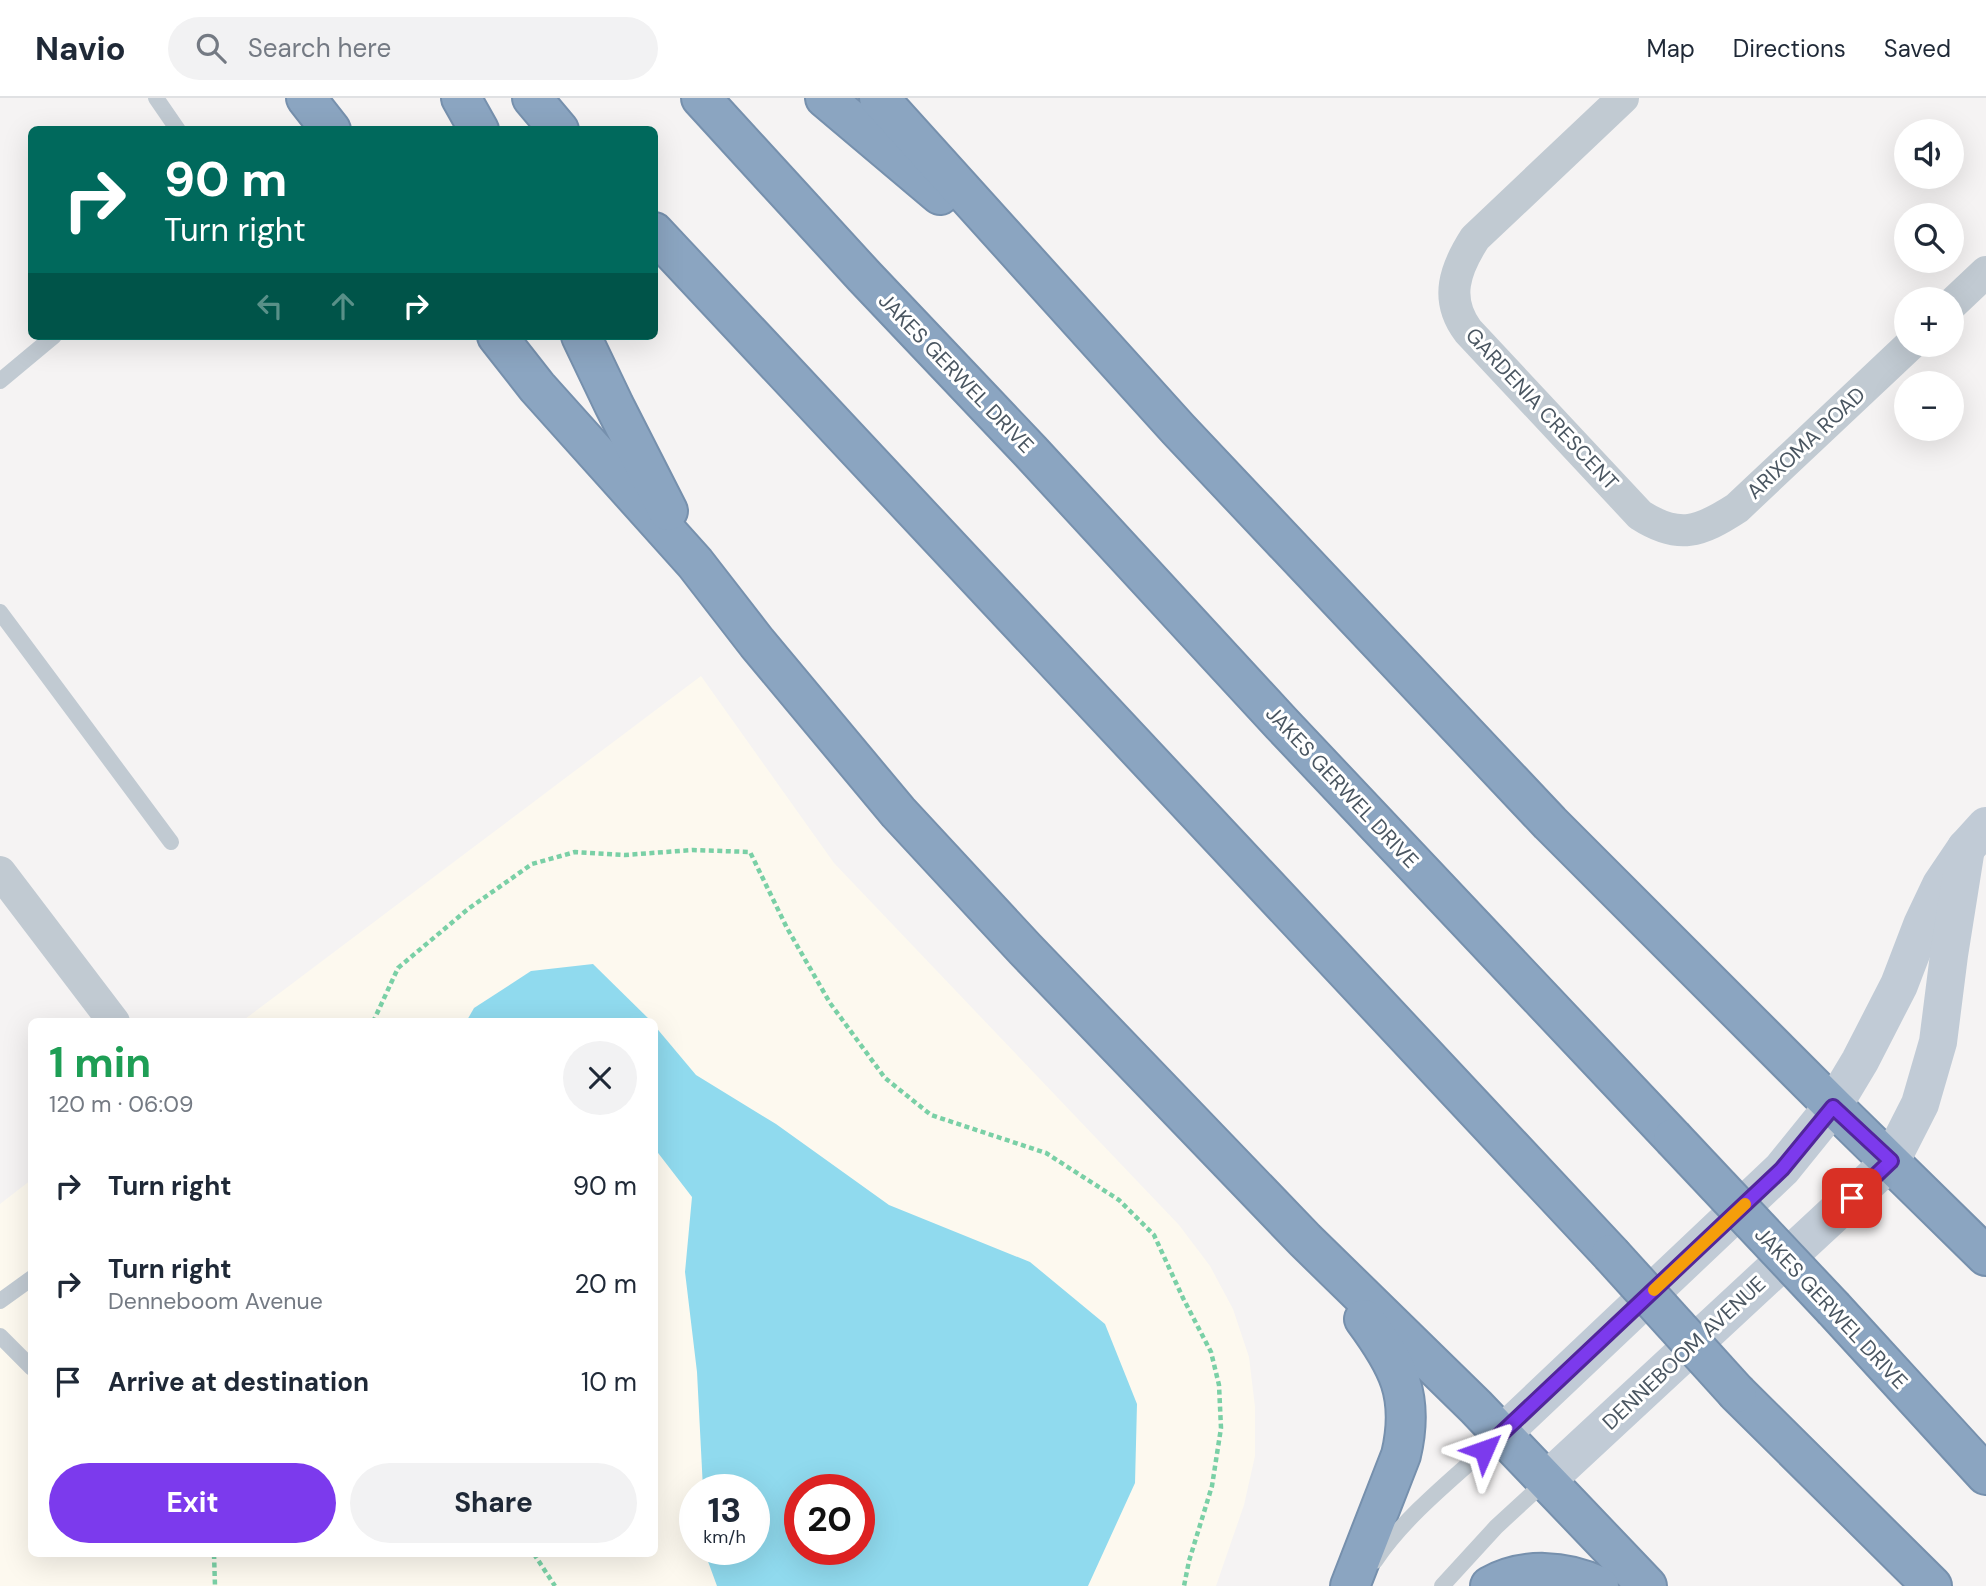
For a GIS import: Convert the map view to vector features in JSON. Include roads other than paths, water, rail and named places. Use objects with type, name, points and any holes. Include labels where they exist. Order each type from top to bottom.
[{"type":"highway","points":[[306,98],[328,126]]},
{"type":"highway","points":[[461,98],[477,126]]},
{"type":"highway","points":[[532,98],[556,126]]},
{"type":"highway","name":"JAKES GERWEL DRIVE","points":[[701,98],[864,276],[1834,1309],[1986,1475]]},
{"type":"highway","points":[[825,98],[1061,299]]},
{"type":"highway","points":[[879,98],[1248,504],[1550,823],[1986,1256]]},
{"type":"highway","points":[[658,236],[1737,1392],[1932,1586]]},
{"type":"highway","points":[[500,340],[537,387],[695,563],[898,812],[1025,949],[1306,1240],[1502,1434],[1647,1586]]},
{"type":"highway","points":[[583,340],[695,563]]},
{"type":"highway","points":[[1306,1240],[1378,1337],[1394,1366],[1405,1396],[1405,1436],[1401,1455],[1350,1586]]},
{"type":"highway","points":[[1490,1586],[1520,1575],[1548,1572],[1582,1578],[1599,1586]]},
{"type":"street","name":"GARDENIA CRESCENT","points":[[1623,98],[1475,238],[1463,257],[1456,276],[1454,301],[1459,320],[1468,331],[1640,515],[1657,526],[1672,530],[1695,530]]},
{"type":"street","points":[[1964,293],[1986,272]]},
{"type":"street","name":"ARIXOMA ROAD","points":[[1695,530],[1737,509],[1897,357]]},
{"type":"street","name":"DENNEBOOM AVENUE","points":[[1502,1434],[1782,1169],[1833,1107],[1899,985],[1941,885],[1976,837]]},
{"type":"street","name":"DENNEBOOM AVENUE","points":[[1546,1480],[1891,1161],[1920,1104],[1938,1042],[1949,955],[1976,837]]},
{"type":"street","points":[[0,872],[111,1018]]},
{"type":"lane","points":[[156,98],[175,126]]},
{"type":"lane","points":[[0,381],[49,340]]},
{"type":"lane","points":[[0,612],[171,842]]},
{"type":"lane","points":[[0,1301],[28,1281]]},
{"type":"lane","points":[[0,1336],[28,1364]]},
{"type":"lane","points":[[1358,1586],[1384,1548],[1424,1506],[1502,1434]]},
{"type":"lane","points":[[1442,1586],[1496,1527],[1546,1480]]},
{"type":"water","points":[[593,964],[648,1018],[468,1018],[474,1008],[531,971]]},
{"type":"water","points":[[658,1030],[696,1075],[776,1124],[889,1205],[1030,1262],[1105,1324],[1137,1404],[1135,1483],[1088,1586],[717,1586],[709,1565],[770,1565],[770,1474],[702,1474],[697,1372],[685,1272],[692,1197],[658,1153]]}]
